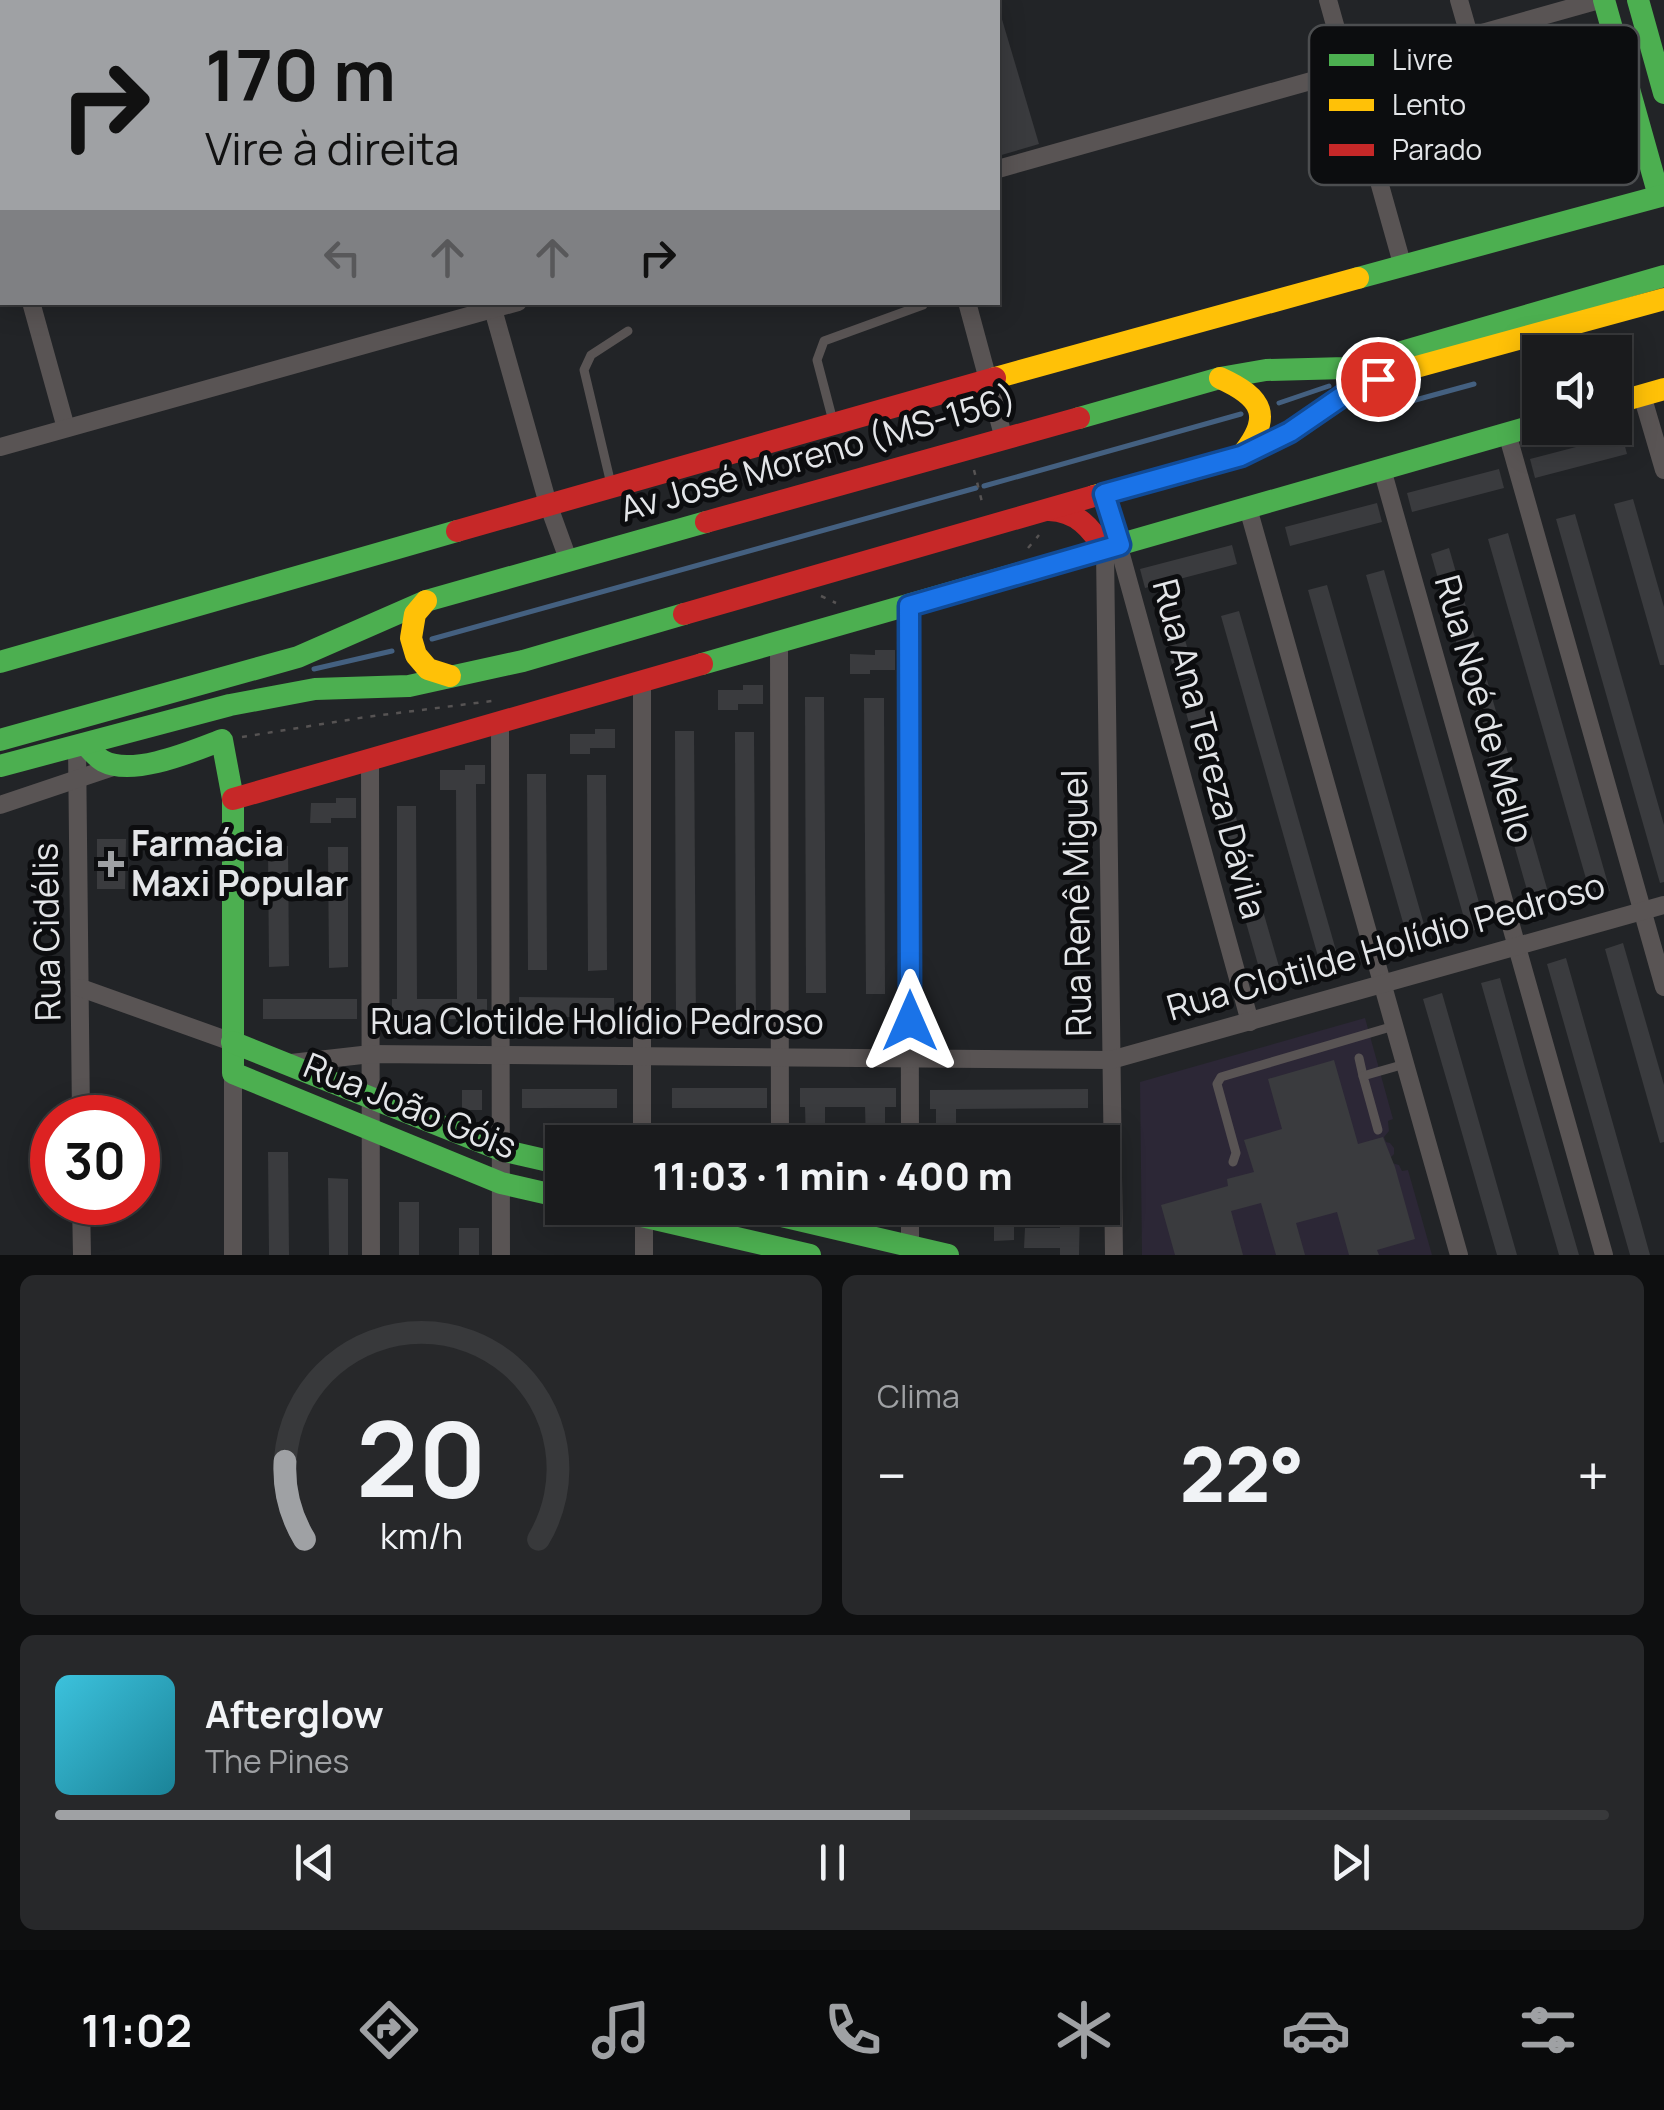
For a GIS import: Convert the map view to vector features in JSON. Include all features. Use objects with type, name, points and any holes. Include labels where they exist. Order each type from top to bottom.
[{"type":"street","points":[[1328,0],[1335,25]]},
{"type":"street","points":[[1460,0],[1466,25]]},
{"type":"street","points":[[1510,25],[1602,0],[1610,25]]},
{"type":"street","points":[[1638,0],[1664,93]]},
{"type":"street","points":[[1000,168],[1309,82]]},
{"type":"street","points":[[0,662],[989,380],[1662,196],[1639,121]]},
{"type":"street","points":[[1380,185],[1403,266]]},
{"type":"street","name":"Av José Moreno (MS-156)","points":[[0,740],[298,656],[426,601],[1220,378],[1266,370],[1346,368],[1664,276]]},
{"type":"street","points":[[0,766],[230,705],[314,689],[410,686],[523,662],[1241,456],[1290,432],[1357,386],[1664,298]]},
{"type":"street","points":[[33,305],[66,428]]},
{"type":"street","points":[[968,305],[1004,439]]},
{"type":"street","points":[[0,447],[492,306],[548,504],[568,560]]},
{"type":"street","points":[[1220,378],[1248,390],[1258,411],[1259,432],[1241,456]]},
{"type":"street","points":[[1653,392],[1664,470]]},
{"type":"street","points":[[233,800],[370,760],[500,711],[642,682],[1522,430]]},
{"type":"street","points":[[1508,434],[1664,986]]},
{"type":"street","name":"Rua Noé de Mello","points":[[1382,470],[1604,1255]]},
{"type":"street","name":"Rua Ana Tereza Dávila","points":[[1104,494],[1113,547],[1250,1022]]},
{"type":"street","points":[[1248,508],[1459,1255]]},
{"type":"street","points":[[1049,510],[1065,510],[1113,547]]},
{"type":"street","name":"Rua Renê Miguel","points":[[1113,547],[1114,1255]]},
{"type":"street","points":[[426,601],[414,614],[411,638],[416,656],[428,669],[450,676]]},
{"type":"street","points":[[909,606],[910,1125]]},
{"type":"street","points":[[780,642],[780,1125]]},
{"type":"street","points":[[642,682],[642,1125]]},
{"type":"street","points":[[500,711],[501,1255]]},
{"type":"street","points":[[0,805],[116,766],[134,765],[222,740],[233,800],[234,1255]]},
{"type":"street","points":[[81,744],[100,760],[116,766]]},
{"type":"street","name":"Rua Cidélis","points":[[81,744],[78,780],[81,1095]]},
{"type":"street","points":[[370,760],[372,1255]]},
{"type":"street","name":"Rua Clotilde Holídio Pedroso","points":[[232,1042],[285,1064],[370,1054],[1111,1060],[1664,904]]},
{"type":"street","points":[[81,988],[232,1042]]},
{"type":"street","name":"Rua João Góis","points":[[285,1064],[501,1150],[545,1160]]},
{"type":"street","name":"Rua João Góis","points":[[234,1073],[501,1182],[545,1193]]},
{"type":"street","points":[[82,1225],[82,1255]]},
{"type":"street","points":[[644,1225],[644,1255]]},
{"type":"street","points":[[689,1225],[782,1252],[810,1255]]},
{"type":"street","points":[[781,1225],[782,1252]]},
{"type":"street","points":[[827,1225],[910,1250],[948,1255]]},
{"type":"lane","points":[[834,424],[817,360],[824,341],[923,305]]},
{"type":"lane","points":[[612,486],[584,370],[591,355],[628,331]]},
{"type":"lane","points":[[1233,1162],[1236,1153],[1217,1084],[1222,1076],[1394,1026]]},
{"type":"lane","points":[[1359,1058],[1378,1130]]},
{"type":"lane","points":[[1364,1076],[1405,1064]]},
{"type":"path","points":[[956,402],[962,434]]},
{"type":"path","points":[[973,463],[983,508]]},
{"type":"path","points":[[222,740],[366,717],[500,711]]},
{"type":"shaded area","points":[[1365,1018],[1393,1119],[1388,1121],[1389,1131],[1384,1137],[1394,1148],[1392,1163],[1402,1171],[1408,1170],[1432,1255],[1142,1255],[1140,1082]]},
{"type":"building","points":[[1000,16],[1001,16],[1039,144],[1000,155]]},
{"type":"building","points":[[1584,445],[1625,445],[1627,454],[1535,478],[1530,459]]},
{"type":"building","points":[[1499,469],[1504,488],[1412,512],[1407,493]]},
{"type":"building","points":[[1633,499],[1664,607],[1664,665],[1660,665],[1614,504]]},
{"type":"building","points":[[1377,503],[1382,522],[1290,546],[1285,527]]},
{"type":"building","points":[[1575,514],[1664,825],[1664,882],[1660,883],[1556,519]]},
{"type":"building","points":[[1508,533],[1610,891],[1591,896],[1488,539]]},
{"type":"building","points":[[1232,545],[1237,564],[1145,588],[1140,569]]},
{"type":"building","points":[[1449,548],[1552,906],[1533,911],[1431,554]]},
{"type":"building","points":[[1384,570],[1486,927],[1468,932],[1366,575]]},
{"type":"building","points":[[1327,585],[1429,942],[1410,947],[1308,590]]},
{"type":"building","points":[[1239,611],[1341,968],[1323,974],[1221,616]]},
{"type":"building","points":[[1181,626],[1284,984],[1265,989],[1163,632]]},
{"type":"building","points":[[875,650],[895,650],[895,670],[850,674],[850,654],[875,655]]},
{"type":"building","points":[[743,685],[763,685],[763,704],[738,704],[738,710],[718,710],[718,690],[743,690]]},
{"type":"building","points":[[805,697],[824,697],[826,993],[806,993]]},
{"type":"building","points":[[864,698],[884,698],[885,994],[866,994]]},
{"type":"building","points":[[595,729],[615,729],[615,748],[590,748],[590,754],[570,754],[570,734],[595,734]]},
{"type":"building","points":[[675,731],[694,731],[696,1028],[676,1027]]},
{"type":"building","points":[[735,732],[754,732],[756,1028],[736,1029]]},
{"type":"building","points":[[465,765],[485,765],[485,784],[476,784],[477,999],[487,999],[487,1019],[392,1019],[392,999],[397,999],[397,806],[416,806],[417,999],[457,999],[456,790],[440,790],[440,770],[465,770]]},
{"type":"building","points":[[527,774],[546,774],[547,970],[528,970]]},
{"type":"building","points":[[587,775],[606,775],[607,970],[588,971]]},
{"type":"building","points":[[336,798],[356,798],[356,818],[310,823],[311,803],[336,803]]},
{"type":"building","name":"Farmácia Maxi Popular","points":[[97,839],[126,839],[125,889],[97,889]]},
{"type":"building","points":[[268,846],[288,846],[289,966],[269,967]]},
{"type":"building","points":[[328,847],[348,847],[348,967],[329,968]]},
{"type":"building","points":[[1623,943],[1664,1085],[1664,1142],[1660,1143],[1605,949]]},
{"type":"building","points":[[1566,958],[1650,1255],[1630,1255],[1547,964]]},
{"type":"building","points":[[1500,978],[1579,1255],[1559,1255],[1481,983]]},
{"type":"building","points":[[1442,993],[1517,1255],[1497,1255],[1423,999]]},
{"type":"building","points":[[519,997],[614,998],[614,1017],[519,1017]]},
{"type":"building","points":[[263,999],[357,999],[357,1019],[263,1019]]},
{"type":"building","points":[[1334,1060],[1358,1144],[1383,1137],[1415,1239],[1377,1250],[1379,1255],[1349,1255],[1337,1212],[1296,1223],[1305,1255],[1276,1255],[1261,1203],[1231,1211],[1243,1255],[1175,1255],[1161,1205],[1228,1186],[1227,1179],[1254,1172],[1244,1140],[1282,1129],[1268,1079]]},
{"type":"building","points":[[672,1088],[767,1088],[767,1108],[672,1108]]},
{"type":"building","points":[[800,1088],[896,1088],[896,1107],[885,1107],[885,1125],[866,1125],[865,1107],[825,1107],[825,1125],[806,1125],[805,1107],[800,1107]]},
{"type":"building","points":[[522,1089],[617,1089],[617,1108],[522,1108]]},
{"type":"building","points":[[1088,1089],[1088,1108],[956,1109],[956,1125],[936,1125],[936,1109],[930,1109],[930,1090]]},
{"type":"building","points":[[462,1090],[482,1090],[482,1110],[462,1110]]},
{"type":"building","points":[[268,1152],[288,1152],[289,1255],[269,1255]]},
{"type":"building","points":[[328,1178],[348,1179],[348,1255],[329,1255]]},
{"type":"building","points":[[399,1202],[419,1202],[419,1255],[399,1255]]},
{"type":"building","points":[[994,1225],[1014,1225],[1014,1240],[994,1241]]},
{"type":"building","points":[[1080,1225],[1079,1255],[1060,1255],[1060,1248],[1024,1248],[1025,1228]]},
{"type":"building","points":[[459,1228],[479,1228],[479,1255],[459,1255]]},
{"type":"waterway","points":[[1364,398],[1397,405],[1474,384]]},
{"type":"waterway","points":[[1279,403],[1329,386]]},
{"type":"waterway","points":[[984,486],[1241,414]]},
{"type":"waterway","points":[[432,639],[976,488]]},
{"type":"waterway","points":[[314,669],[392,651]]},
{"type":"traffic: fast","points":[[1604,0],[1611,25]]},
{"type":"traffic: fast","points":[[1638,0],[1664,93]]},
{"type":"traffic: fast","points":[[1639,125],[1659,196]]},
{"type":"traffic: fast","points":[[1358,278],[1664,195]]},
{"type":"traffic: fast","points":[[1079,418],[1220,378],[1266,370],[1346,368],[1664,276]]},
{"type":"traffic: fast","points":[[702,664],[1522,429]]},
{"type":"traffic: fast","points":[[0,740],[298,657],[426,601],[706,522]]},
{"type":"traffic: fast","points":[[0,662],[457,531]]},
{"type":"traffic: fast","points":[[0,766],[230,705],[315,689],[409,686],[523,661],[684,614]]},
{"type":"traffic: fast","points":[[85,744],[103,761],[130,766],[163,761],[222,740],[233,799],[233,1073],[501,1183],[545,1193]]},
{"type":"traffic: fast","points":[[232,1042],[501,1150],[545,1160]]},
{"type":"traffic: fast","points":[[680,1225],[810,1255]]},
{"type":"traffic: fast","points":[[820,1225],[948,1255]]},
{"type":"traffic: slow","points":[[995,378],[1358,278]]},
{"type":"traffic: slow","points":[[1094,496],[1241,456],[1290,432],[1357,386],[1664,299]]},
{"type":"traffic: slow","points":[[1220,378],[1246,393],[1259,410],[1257,430],[1241,456]]},
{"type":"traffic: slow","points":[[1632,398],[1664,389]]},
{"type":"traffic: slow","points":[[426,601],[415,614],[411,638],[416,655],[428,669],[450,676]]},
{"type":"traffic: jam","points":[[457,531],[995,378]]},
{"type":"traffic: jam","points":[[706,522],[1079,418]]},
{"type":"traffic: jam","points":[[684,614],[1094,496]]},
{"type":"traffic: jam","points":[[1049,510],[1082,522],[1105,550]]},
{"type":"traffic: jam","points":[[233,799],[702,664]]},
{"type":"place","name":"Farmácia Maxi Popular","points":[[111,864]]},
{"type":"route","points":[[910,1021],[909,606],[1120,545],[1104,494],[1241,456],[1290,432],[1357,386],[1378,379]]}]
